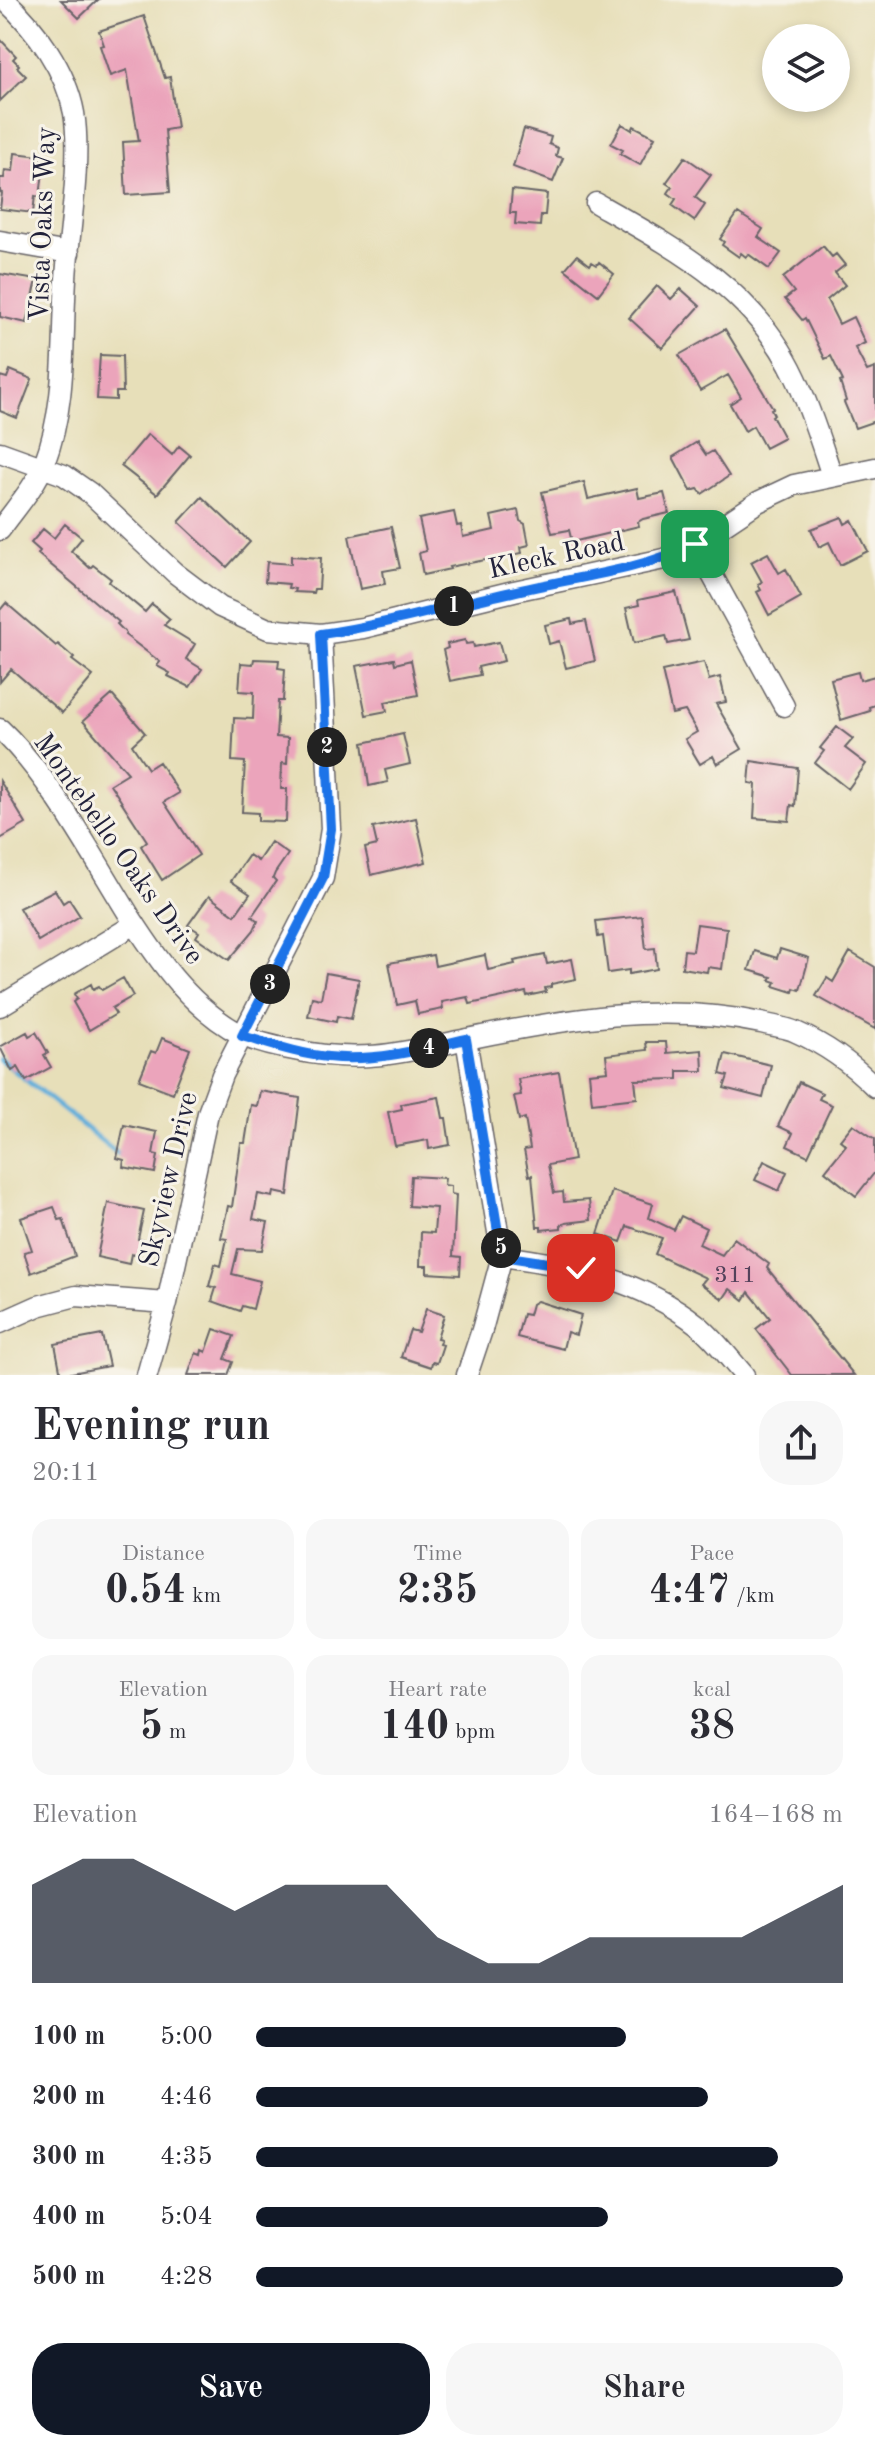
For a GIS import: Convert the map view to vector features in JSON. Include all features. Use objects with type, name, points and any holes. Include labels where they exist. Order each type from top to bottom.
[{"type":"street","name":"Vista Oaks Way","points":[[5,0],[44,45],[63,79],[74,113],[75,154],[64,368],[59,419],[43,468]]},
{"type":"street","points":[[596,203],[679,250],[731,289],[766,328],[794,375],[832,476]]},
{"type":"street","points":[[0,241],[69,253]]},
{"type":"street","name":"Kleck Road","points":[[0,452],[64,475],[90,493],[175,573],[220,607],[268,629],[321,634],[363,628],[664,559],[695,544],[758,502],[794,485],[875,468]]},
{"type":"street","points":[[0,530],[43,468]]},
{"type":"street","points":[[695,544],[784,706]]},
{"type":"street","name":"Skyview Drive","points":[[147,1375],[167,1303],[208,1113],[222,1075],[323,878],[331,829],[321,634]]},
{"type":"street","name":"Montebello Oaks Drive","points":[[3,737],[46,785],[165,970],[196,1002],[242,1036],[329,1057],[388,1055],[557,1021],[630,1015],[727,1016],[794,1030],[852,1064],[875,1087]]},
{"type":"street","points":[[0,1006],[135,924]]},
{"type":"street","points":[[466,1039],[502,1256],[467,1375]]},
{"type":"street","points":[[502,1256],[581,1268],[662,1301],[700,1327],[744,1375]]},
{"type":"street","points":[[0,1323],[38,1306],[76,1296],[167,1303]]},
{"type":"building","points":[[61,0],[98,0],[79,18]]},
{"type":"building","points":[[144,16],[165,78],[170,77],[177,128],[165,130],[170,192],[126,195],[123,142],[139,141],[127,70],[110,76],[100,46],[104,45],[99,31]]},
{"type":"building","points":[[0,39],[16,56],[13,59],[19,65],[17,67],[26,76],[0,101]]},
{"type":"building","points":[[622,124],[632,130],[634,126],[655,137],[640,165],[620,154],[623,150],[611,144]]},
{"type":"building","points":[[524,129],[551,137],[549,144],[558,148],[556,156],[563,158],[553,182],[513,167]]},
{"type":"building","points":[[15,153],[40,156],[38,170],[43,171],[40,197],[35,196],[33,213],[0,209],[0,178],[4,178],[5,170],[13,171]]},
{"type":"building","points":[[685,157],[711,175],[695,197],[705,205],[694,221],[672,205],[676,199],[668,193],[672,187],[666,183]]},
{"type":"building","points":[[512,190],[547,194],[545,215],[541,215],[540,226],[515,224],[516,213],[510,213]]},
{"type":"building","points":[[738,213],[763,229],[758,237],[781,253],[769,269],[748,254],[746,257],[741,253],[739,257],[722,245],[724,242],[720,239]]},
{"type":"building","points":[[823,246],[832,257],[836,254],[845,265],[835,273],[845,285],[827,300],[839,324],[853,317],[865,343],[855,348],[867,371],[875,368],[875,421],[855,428],[844,402],[840,382],[843,381],[831,356],[825,359],[805,318],[802,320],[785,299],[794,292],[783,278]]},
{"type":"building","points":[[577,255],[590,265],[599,262],[614,274],[598,295],[565,269]]},
{"type":"building","points":[[0,274],[37,280],[27,323],[0,317]]},
{"type":"building","points":[[657,286],[671,299],[681,289],[700,306],[662,348],[629,318]]},
{"type":"building","points":[[725,329],[773,408],[772,416],[784,438],[765,448],[753,426],[745,431],[730,404],[741,397],[728,375],[700,391],[679,355]]},
{"type":"building","points":[[100,355],[122,356],[123,392],[116,392],[116,400],[97,399]]},
{"type":"building","points":[[10,370],[32,379],[17,418],[0,411],[0,376],[7,378]]},
{"type":"building","points":[[148,434],[172,455],[179,446],[190,455],[157,494],[121,466]]},
{"type":"building","points":[[697,442],[706,455],[713,451],[729,476],[702,494],[698,489],[691,491],[673,457]]},
{"type":"building","points":[[584,482],[588,499],[637,488],[639,498],[664,493],[669,513],[643,519],[638,522],[639,526],[572,542],[569,530],[552,533],[542,492]]},
{"type":"building","points":[[202,497],[250,542],[227,567],[179,522]]},
{"type":"building","points":[[518,510],[520,521],[525,524],[529,545],[521,547],[522,553],[423,575],[419,553],[426,551],[419,519],[454,512],[463,537],[494,530],[491,516]]},
{"type":"building","points":[[842,517],[845,524],[852,520],[868,551],[840,565],[829,542],[819,547],[811,529]]},
{"type":"building","points":[[65,524],[82,538],[71,551],[90,568],[93,565],[111,579],[109,582],[145,612],[152,604],[170,619],[164,625],[195,644],[186,659],[202,669],[190,687],[168,676],[170,673],[157,666],[160,662],[125,635],[117,624],[119,622],[38,554],[40,551],[31,543],[43,529],[54,538]]},
{"type":"building","points":[[391,527],[400,568],[383,571],[385,584],[360,589],[349,536]]},
{"type":"building","points":[[768,553],[779,573],[786,569],[801,597],[769,615],[757,592],[761,590],[758,584],[762,582],[751,562]]},
{"type":"building","points":[[291,556],[321,558],[319,589],[314,589],[313,593],[294,592],[295,589],[288,588],[289,584],[265,582],[267,562],[291,564]]},
{"type":"building","points":[[676,592],[689,640],[668,644],[666,636],[634,643],[626,608],[639,605],[638,600]]},
{"type":"building","points":[[6,603],[93,676],[62,713],[11,669],[0,682],[0,610]]},
{"type":"building","points":[[571,619],[572,624],[586,621],[595,661],[566,668],[559,641],[549,644],[545,625]]},
{"type":"building","points":[[465,640],[466,644],[473,643],[474,647],[499,642],[504,661],[478,667],[480,675],[450,681],[443,650],[448,648],[447,644]]},
{"type":"building","points":[[254,659],[279,660],[278,668],[285,669],[283,701],[278,701],[276,737],[288,738],[287,764],[282,763],[281,789],[287,789],[286,822],[258,821],[258,813],[242,812],[245,762],[232,761],[234,718],[253,719],[254,692],[239,691],[241,663],[253,664]]},
{"type":"building","points":[[394,659],[395,664],[411,660],[418,695],[385,702],[387,711],[366,715],[356,666]]},
{"type":"building","points":[[704,662],[709,680],[720,677],[726,702],[716,704],[742,749],[717,764],[713,756],[700,764],[685,739],[697,732],[685,711],[672,714],[662,671]]},
{"type":"building","points":[[858,672],[860,680],[875,676],[875,705],[869,707],[870,711],[841,720],[831,679]]},
{"type":"building","points":[[112,695],[145,733],[132,745],[148,769],[159,762],[179,793],[164,802],[199,855],[162,880],[141,846],[147,841],[110,784],[128,773],[83,721]]},
{"type":"building","points":[[837,727],[853,739],[845,748],[866,764],[848,789],[815,763],[824,751],[820,748]]},
{"type":"building","points":[[403,734],[410,764],[385,770],[388,782],[369,786],[363,743]]},
{"type":"building","points":[[751,761],[798,768],[795,806],[791,805],[789,821],[754,818],[756,784],[749,783]]},
{"type":"building","points":[[0,781],[26,824],[0,839]]},
{"type":"building","points":[[416,818],[426,862],[371,875],[365,848],[377,845],[373,828]]},
{"type":"building","points":[[271,842],[288,854],[275,873],[273,878],[276,881],[252,916],[258,921],[254,930],[229,960],[196,937],[199,932],[188,925],[209,896],[235,915],[250,894],[231,881],[249,855],[258,861]]},
{"type":"building","points":[[55,890],[63,903],[69,899],[80,916],[38,941],[19,908]]},
{"type":"building","points":[[642,916],[646,949],[655,948],[657,969],[629,974],[629,970],[608,973],[603,936],[598,937],[596,921]]},
{"type":"building","points":[[697,924],[727,928],[722,969],[708,967],[707,972],[682,968],[684,950],[693,951]]},
{"type":"building","points":[[780,949],[809,958],[800,990],[794,988],[793,992],[774,986],[776,982],[770,980],[772,977],[749,970],[755,951],[777,958]]},
{"type":"building","points":[[850,952],[875,967],[875,1029],[816,996],[827,978],[833,982]]},
{"type":"building","points":[[433,955],[435,966],[485,955],[488,970],[545,955],[547,964],[572,959],[576,979],[551,984],[551,987],[545,988],[546,992],[527,996],[526,992],[470,1004],[468,997],[442,1002],[443,1009],[418,1014],[415,1001],[397,1005],[389,963]]},
{"type":"building","points":[[326,973],[359,979],[351,1019],[337,1016],[336,1022],[308,1016],[312,997],[321,999]]},
{"type":"building","points":[[123,978],[133,996],[112,1008],[116,1014],[89,1030],[73,1002],[77,999],[74,994],[91,984],[93,989],[99,986],[102,990]]},
{"type":"building","points":[[27,1032],[29,1036],[36,1032],[48,1053],[44,1055],[51,1067],[26,1081],[18,1067],[12,1071],[0,1047]]},
{"type":"building","points":[[162,1038],[190,1049],[173,1093],[139,1080],[151,1051],[156,1053]]},
{"type":"building","points":[[646,1042],[666,1042],[667,1053],[702,1050],[703,1071],[678,1071],[678,1079],[635,1080],[637,1098],[592,1103],[589,1073],[608,1071],[606,1055],[647,1050]]},
{"type":"building","points":[[725,1054],[771,1065],[763,1098],[724,1088],[728,1076],[720,1074]]},
{"type":"building","points":[[559,1072],[574,1160],[548,1165],[554,1193],[563,1192],[564,1202],[589,1200],[591,1220],[541,1230],[537,1227],[532,1175],[529,1176],[524,1150],[530,1149],[525,1118],[519,1120],[514,1096],[521,1095],[518,1079]]},
{"type":"building","points":[[799,1082],[822,1093],[819,1099],[832,1105],[808,1156],[787,1146],[793,1133],[778,1126]]},
{"type":"building","points":[[260,1091],[300,1098],[288,1195],[274,1192],[273,1197],[258,1194],[253,1219],[268,1222],[262,1250],[238,1249],[232,1274],[260,1281],[253,1309],[242,1306],[240,1311],[212,1301],[216,1288],[209,1286],[215,1264],[221,1266],[227,1239],[221,1238],[228,1206],[232,1207],[241,1143],[245,1143],[251,1105],[257,1106]]},
{"type":"building","points":[[439,1097],[450,1145],[429,1149],[428,1140],[395,1146],[388,1112],[402,1109],[401,1104]]},
{"type":"building","points":[[853,1124],[875,1139],[875,1172],[856,1196],[825,1171],[846,1145],[840,1140]]},
{"type":"building","points":[[124,1125],[157,1132],[153,1154],[158,1155],[155,1173],[123,1167],[124,1160],[117,1158]]},
{"type":"building","points":[[764,1161],[787,1172],[779,1191],[755,1180]]},
{"type":"building","points":[[411,1176],[445,1178],[444,1185],[451,1186],[451,1194],[456,1195],[453,1256],[461,1257],[460,1275],[427,1273],[427,1266],[420,1266],[421,1232],[434,1233],[436,1208],[409,1206]]},
{"type":"building","points":[[612,1191],[653,1204],[649,1218],[674,1230],[681,1216],[706,1228],[699,1244],[722,1255],[734,1238],[769,1264],[767,1268],[854,1375],[792,1375],[756,1329],[770,1318],[749,1292],[744,1300],[730,1289],[723,1299],[701,1284],[706,1278],[655,1254],[662,1238],[627,1226],[621,1242],[598,1234]]},
{"type":"building","points":[[108,1203],[144,1211],[138,1239],[142,1240],[139,1256],[131,1254],[129,1264],[97,1257]]},
{"type":"building","points":[[54,1207],[59,1220],[63,1219],[75,1256],[31,1273],[24,1252],[32,1250],[21,1218]]},
{"type":"building","points":[[537,1301],[581,1315],[576,1335],[567,1332],[563,1349],[517,1337],[523,1314],[529,1315],[532,1304]]},
{"type":"building","points":[[426,1309],[444,1315],[437,1338],[443,1345],[437,1363],[432,1362],[431,1367],[401,1357],[410,1330],[418,1332]]},
{"type":"building","points":[[214,1329],[234,1336],[225,1359],[233,1362],[228,1375],[188,1375],[196,1353],[201,1355],[202,1350],[206,1352]]},
{"type":"building","points":[[102,1335],[109,1366],[61,1375],[55,1344]]},
{"type":"waterway","points":[[0,1059],[121,1156]]},
{"type":"route","points":[[581,1268],[502,1256],[466,1039],[413,1052],[375,1057],[329,1057],[242,1036],[323,878],[331,829],[321,634],[363,628],[514,591],[638,566],[664,559],[695,544]]}]
